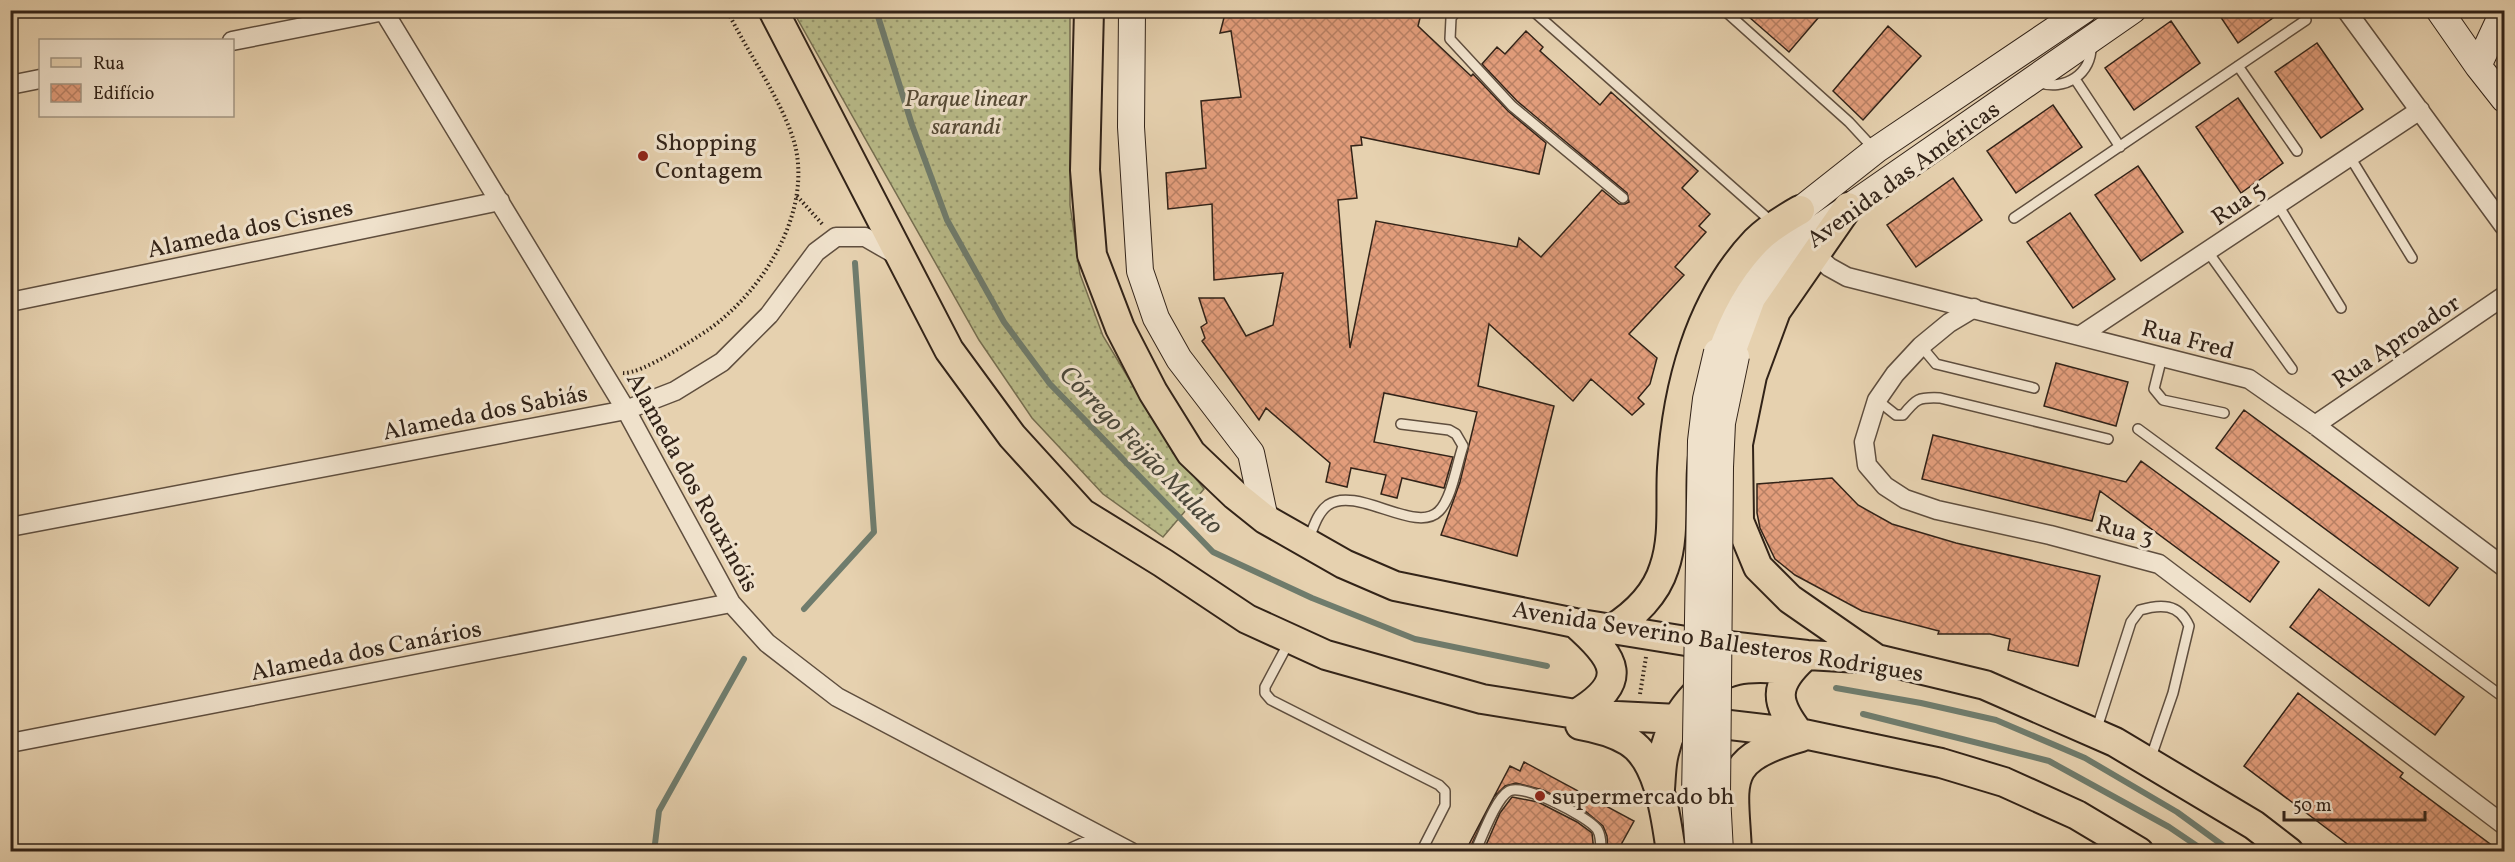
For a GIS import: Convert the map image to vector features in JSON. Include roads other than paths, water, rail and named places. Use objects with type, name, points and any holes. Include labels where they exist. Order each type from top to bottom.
[{"type":"main road","points":[[773,10],[949,350],[1012,436],[1082,513],[1247,619],[1326,655],[1546,717],[1606,730],[1630,742],[1645,758],[1660,789],[1671,852]]},
{"type":"main road","name":"Avenida Severino Ballesteros Rodrigues","points":[[1089,10],[1085,170],[1092,255],[1120,328],[1153,392],[1191,453],[1235,495],[1265,519],[1344,564],[1395,586],[1575,623],[1800,662],[1877,659],[1985,685],[2096,733],[2149,762],[2254,825],[2289,852]]},
{"type":"main road","points":[[1132,10],[1131,127],[1140,271],[1156,318],[1179,359],[1251,453],[1265,519]]},
{"type":"main road","name":"Avenida das Américas","points":[[1720,852],[1717,795],[1720,467],[1731,317],[1754,273],[1800,210],[1876,150],[2084,10]]},
{"type":"main road","name":"Avenida das Américas","points":[[1727,354],[1749,324],[1768,291],[1797,252],[1819,228],[2133,10]]},
{"type":"main road","points":[[2439,10],[2478,66],[2505,99]]},
{"type":"main road","points":[[2478,66],[2504,10]]},
{"type":"main road","points":[[1848,207],[1776,311],[1752,376],[1738,444],[1739,521],[1758,567],[1790,599],[1877,659]]},
{"type":"main road","points":[[1612,629],[1629,619],[1639,609],[1664,570],[1670,546],[1672,467],[1678,409],[1684,378],[1697,340],[1714,303],[1734,270],[1755,242],[1774,225],[1800,210]]},
{"type":"main road","points":[[1700,852],[1695,799],[1701,441],[1706,399],[1727,354]]},
{"type":"main road","points":[[1575,623],[1597,645],[1608,659],[1613,671],[1610,685],[1598,700],[1576,714]]},
{"type":"main road","points":[[1660,789],[1664,753],[1678,719],[1699,690],[1723,674],[1739,669],[1800,662]]},
{"type":"main road","points":[[1800,662],[1781,686],[1780,701],[1785,715],[1803,734]]},
{"type":"main road","points":[[1482,699],[1576,714],[1678,719],[1803,734],[1941,763],[2004,782],[2077,815],[2139,852]]},
{"type":"main road","points":[[1737,852],[1733,790],[1740,771],[1752,756],[1772,745],[1803,734]]},
{"type":"street","points":[[2346,10],[2505,226]]},
{"type":"street","points":[[234,41],[383,11]]},
{"type":"street","name":"Alameda dos Rouxinóis","points":[[383,11],[626,410],[731,603],[767,643],[837,697],[1118,847]]},
{"type":"street","points":[[10,85],[39,79]]},
{"type":"street","name":"Rua 5","points":[[2081,335],[2420,111]]},
{"type":"street","name":"Alameda dos Cisnes","points":[[10,302],[500,201]]},
{"type":"street","name":"Alameda dos Sabiás","points":[[10,527],[626,410],[675,391],[722,362],[769,315],[816,252],[836,237],[865,237],[901,258]]},
{"type":"street","name":"Rua Fred","points":[[1814,253],[1829,267],[1847,277],[2249,379],[2315,425],[2505,567]]},
{"type":"street","name":"Rua Aproador","points":[[2315,425],[2505,296]]},
{"type":"street","name":"Rua 3","points":[[1974,308],[1949,323],[1921,346],[1895,374],[1877,400],[1864,442],[1867,465],[1885,486],[1905,499],[1938,510],[2049,535],[2159,564],[2505,825]]},
{"type":"street","name":"Alameda dos Canários","points":[[10,743],[731,603]]},
{"type":"street","points":[[1073,852],[1118,847]]},
{"type":"lane","points":[[1457,10],[1451,18],[1450,39],[1512,106],[1623,198]]},
{"type":"lane","points":[[1532,10],[1774,225]]},
{"type":"lane","points":[[1724,10],[1849,122],[1876,150]]},
{"type":"lane","points":[[2014,218],[2306,20]]},
{"type":"lane","points":[[2033,80],[2046,85],[2061,85],[2075,79],[2089,62],[2091,39]]},
{"type":"lane","points":[[2238,66],[2297,151]]},
{"type":"lane","points":[[2075,79],[2120,147]]},
{"type":"lane","points":[[2350,157],[2412,258]]},
{"type":"lane","points":[[2278,205],[2341,308]]},
{"type":"lane","points":[[2208,252],[2292,369]]},
{"type":"lane","points":[[1921,346],[1935,364],[2034,388]]},
{"type":"lane","points":[[2162,357],[2154,389],[2163,400],[2224,413]]},
{"type":"lane","points":[[1877,400],[1896,415],[1903,415],[1913,401],[1924,397],[1940,398],[2108,439]]},
{"type":"lane","points":[[1307,543],[1318,515],[1327,505],[1341,499],[1424,518],[1438,513],[1446,502],[1463,446],[1456,434],[1449,430],[1401,424]]},
{"type":"lane","points":[[2138,429],[2499,694],[2505,687]]},
{"type":"lane","points":[[2096,733],[2131,622],[2140,610],[2160,605],[2172,608],[2186,618],[2189,626],[2173,693],[2149,762]]},
{"type":"lane","points":[[1291,640],[1266,683],[1267,697],[1439,785],[1445,791],[1447,799],[1445,805],[1421,852]]},
{"type":"lane","points":[[1475,852],[1497,805],[1506,792],[1518,789],[1550,800],[1596,828],[1600,838],[1601,852]]},
{"type":"waterway","name":"Córrego Feijão Mulato","points":[[876,10],[912,125],[947,220],[1004,322],[1050,384],[1213,552],[1312,598],[1415,639],[1547,666]]},
{"type":"waterway","name":"Córrego Feijão Mulato","points":[[804,609],[874,532],[855,263]]},
{"type":"waterway","name":"Córrego Feijão Mulato","points":[[654,852],[659,811],[744,659]]},
{"type":"waterway","points":[[1836,688],[1921,703],[1996,720],[2085,758],[2177,812],[2232,852]]},
{"type":"waterway","points":[[1863,714],[2049,761],[2169,827],[2206,852]]},
{"type":"place","name":"Shopping Contagem","points":[[643,156]]},
{"type":"place","name":"supermercado bh","points":[[1540,796]]},
{"type":"park label","name":"Parque linear sarandi","points":[[966,112]]}]
